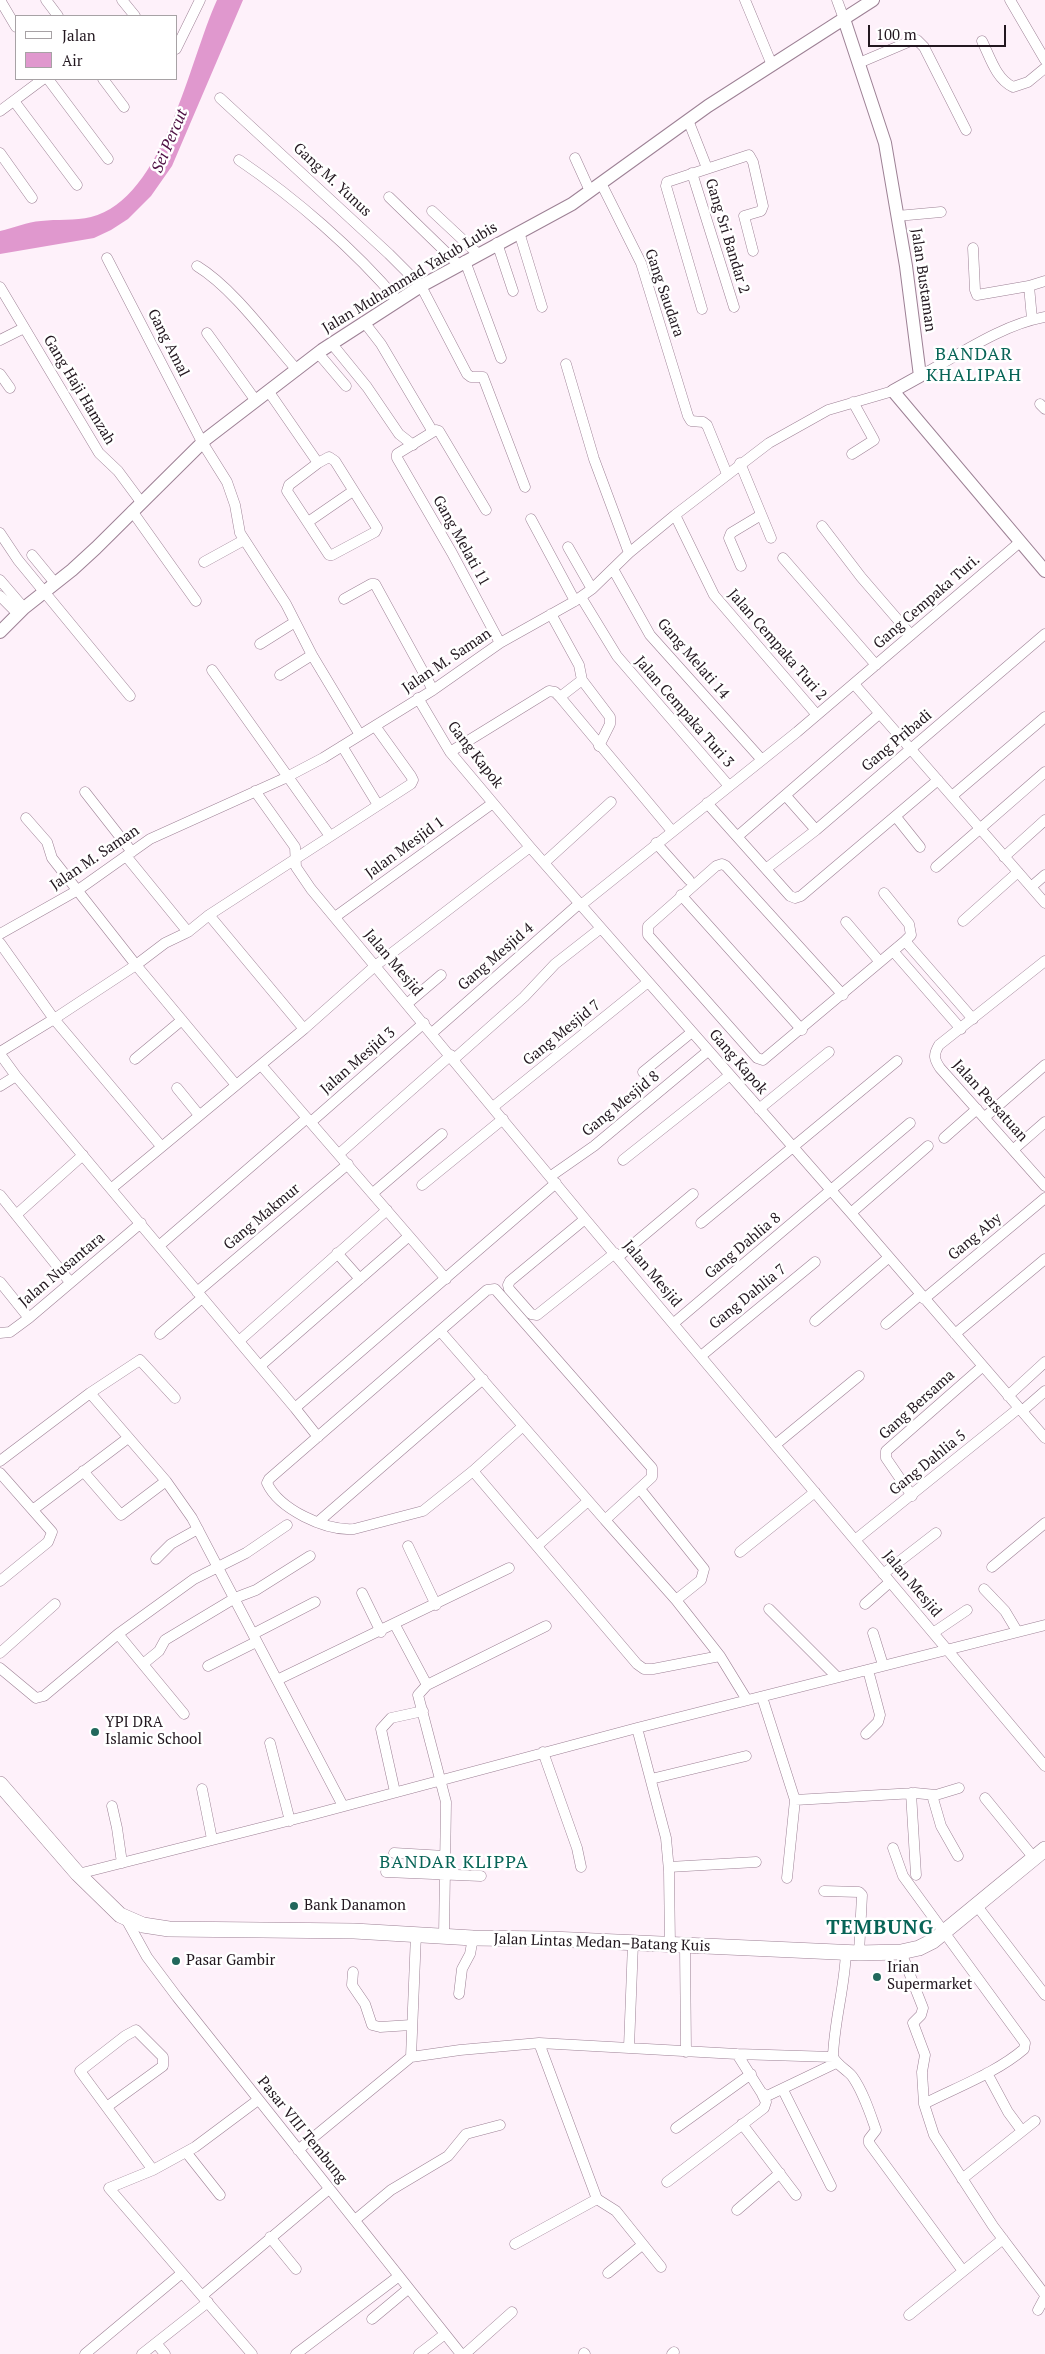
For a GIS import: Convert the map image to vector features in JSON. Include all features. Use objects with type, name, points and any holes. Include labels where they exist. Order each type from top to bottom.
[{"type":"highway","points":[[1,1790],[106,1903],[126,1919]]},
{"type":"highway","name":"Jalan Lintas Medan–Batang Kuis","points":[[126,1919],[143,1925],[169,1929],[416,1934],[473,1938],[853,1952],[901,1952],[919,1948],[944,1934],[1040,1853]]},
{"type":"main road","name":"Jalan Muhammad Yakub Lubis","points":[[0,632],[21,611],[90,554],[202,442],[318,353],[421,286],[497,243],[572,204],[688,120],[873,0]]},
{"type":"main road","name":"Jalan Bustaman","points":[[844,19],[885,143],[920,376]]},
{"type":"main road","points":[[920,376],[893,391],[1045,571]]},
{"type":"street","points":[[0,0],[15,25]]},
{"type":"street","points":[[46,0],[57,15]]},
{"type":"street","points":[[122,0],[132,15]]},
{"type":"street","points":[[178,45],[200,0]]},
{"type":"street","points":[[745,0],[772,65]]},
{"type":"street","points":[[837,0],[844,19]]},
{"type":"street","points":[[1010,0],[1045,60]]},
{"type":"street","points":[[859,64],[913,40],[917,40],[924,47],[966,130]]},
{"type":"street","points":[[982,42],[997,72],[1004,81],[1013,87],[1028,82],[1045,68]]},
{"type":"street","points":[[0,111],[42,80]]},
{"type":"street","points":[[49,80],[108,159]]},
{"type":"street","points":[[104,80],[124,107]]},
{"type":"street","name":"Gang M. Yunus","points":[[220,98],[390,254],[421,286],[467,374],[471,377],[481,375],[484,378],[525,487]]},
{"type":"street","points":[[14,101],[77,184]]},
{"type":"street","points":[[688,120],[707,168]]},
{"type":"street","points":[[0,153],[32,198]]},
{"type":"street","points":[[702,309],[666,186],[667,182],[746,155],[750,157],[764,206],[761,211],[744,216],[753,251]]},
{"type":"street","points":[[575,158],[590,191]]},
{"type":"street","points":[[239,160],[319,223],[398,300]]},
{"type":"street","name":"Gang Sri Bandar 2","points":[[692,173],[734,307]]},
{"type":"street","name":"Gang Saudara","points":[[601,183],[641,263],[688,416],[691,421],[704,422],[707,425],[726,474]]},
{"type":"street","points":[[389,197],[462,263],[501,358]]},
{"type":"street","points":[[432,211],[478,254]]},
{"type":"street","points":[[897,216],[941,212]]},
{"type":"street","points":[[519,232],[542,307]]},
{"type":"street","points":[[497,243],[513,291]]},
{"type":"street","points":[[973,248],[975,290],[977,294],[1028,286],[1045,281]]},
{"type":"street","name":"Gang Amal","points":[[106,258],[202,442],[227,482],[235,505],[238,527],[244,540],[295,622],[312,655],[360,735]]},
{"type":"street","points":[[197,266],[209,274],[231,295],[297,370]]},
{"type":"street","points":[[1028,286],[1032,319]]},
{"type":"street","name":"Gang Haji Hamzah","points":[[0,287],[99,453],[118,471],[142,502]]},
{"type":"street","points":[[920,376],[1002,332],[1032,319],[1045,317]]},
{"type":"street","points":[[364,322],[381,344],[433,432]]},
{"type":"street","points":[[0,340],[24,328]]},
{"type":"street","points":[[207,333],[256,401]]},
{"type":"street","points":[[332,344],[367,387],[399,434],[413,445],[436,430],[442,434],[486,510]]},
{"type":"street","points":[[318,353],[346,386]]},
{"type":"street","points":[[566,364],[594,459],[629,552]]},
{"type":"street","points":[[0,374],[10,388]]},
{"type":"street","name":"Jalan M. Saman","points":[[0,934],[78,890],[150,839],[172,827],[186,823],[288,776],[342,746],[433,690],[500,643],[578,599],[592,589],[629,552],[726,474],[796,427],[828,410],[893,391]]},
{"type":"street","points":[[269,392],[318,463]]},
{"type":"street","points":[[852,454],[874,440],[854,402]]},
{"type":"street","name":"Gang Melati 11","points":[[413,445],[397,454],[397,458],[452,553],[500,643]]},
{"type":"street","points":[[329,457],[332,458],[376,526],[375,532],[332,555],[329,554],[287,488],[318,463],[329,457]]},
{"type":"street","points":[[740,463],[771,538]]},
{"type":"street","points":[[308,522],[353,491]]},
{"type":"street","points":[[132,511],[196,601]]},
{"type":"street","name":"Jalan Cempaka Turi 2","points":[[675,515],[714,595],[817,714]]},
{"type":"street","points":[[741,566],[729,538],[731,533],[762,515]]},
{"type":"street","name":"Jalan Cempaka Turi 3","points":[[531,519],[578,599],[617,656],[729,786]]},
{"type":"street","points":[[822,526],[861,578],[911,635]]},
{"type":"street","points":[[0,534],[18,560],[130,696]]},
{"type":"street","points":[[204,562],[244,540]]},
{"type":"street","name":"Gang Cempaka Turi.","points":[[707,803],[854,684],[1020,542]]},
{"type":"street","points":[[568,547],[592,589]]},
{"type":"street","points":[[32,556],[55,583]]},
{"type":"street","points":[[783,558],[876,665]]},
{"type":"street","name":"Gang Melati 14","points":[[613,569],[650,635],[762,760]]},
{"type":"street","points":[[0,580],[21,611]]},
{"type":"street","points":[[344,599],[375,584],[433,690]]},
{"type":"street","points":[[0,596],[21,611]]},
{"type":"street","points":[[551,614],[578,665],[582,680],[610,717],[610,724],[599,746]]},
{"type":"street","points":[[260,644],[295,622]]},
{"type":"street","name":"Gang Pribadi","points":[[767,868],[816,830],[1045,634]]},
{"type":"street","points":[[280,674],[312,655]]},
{"type":"street","points":[[212,670],[330,836]]},
{"type":"street","points":[[560,697],[582,680]]},
{"type":"street","points":[[854,684],[1045,903]]},
{"type":"street","points":[[450,752],[548,691],[555,692],[672,831]]},
{"type":"street","name":"Gang Kapok","points":[[418,698],[450,752],[530,847],[851,1213],[1020,1410],[1044,1434]]},
{"type":"street","points":[[738,836],[880,714]]},
{"type":"street","points":[[952,796],[1045,717]]},
{"type":"street","points":[[318,1437],[199,1295],[160,1245],[16,1076],[0,1053],[54,1020],[166,943],[188,932],[209,915],[411,784],[413,780],[411,776],[375,726]]},
{"type":"street","points":[[342,746],[378,805]]},
{"type":"street","points":[[936,867],[1045,772]]},
{"type":"street","points":[[707,803],[790,896],[798,898],[938,780]]},
{"type":"street","name":"Jalan Mesjid","points":[[255,791],[291,840],[296,850],[299,872],[335,917],[585,1219],[1045,1766]]},
{"type":"street","points":[[85,792],[188,932]]},
{"type":"street","points":[[786,796],[816,830]]},
{"type":"street","points":[[545,862],[611,802]]},
{"type":"street","name":"Jalan Mesjid 1","points":[[335,917],[493,803]]},
{"type":"street","name":"Gang Mesjid 4","points":[[432,1033],[581,904],[707,803]]},
{"type":"street","points":[[896,817],[920,847]]},
{"type":"street","points":[[26,818],[47,842],[51,856],[136,965],[236,1085]]},
{"type":"street","points":[[1004,856],[1045,820]]},
{"type":"street","points":[[656,843],[689,880]]},
{"type":"street","points":[[112,1188],[304,1029],[376,966],[530,847]]},
{"type":"street","points":[[842,995],[726,866],[722,864],[716,866],[648,926],[648,935],[757,1058],[766,1060],[905,942],[911,935],[912,928],[884,893]]},
{"type":"street","points":[[963,922],[1018,872]]},
{"type":"street","points":[[1031,887],[1045,876]]},
{"type":"street","points":[[682,895],[802,1030]]},
{"type":"street","points":[[209,915],[304,1029]]},
{"type":"street","points":[[846,922],[880,962]]},
{"type":"street","points":[[339,1154],[524,996],[555,964],[602,928]]},
{"type":"street","points":[[905,942],[973,1019]]},
{"type":"street","points":[[0,944],[54,1020],[161,1146]]},
{"type":"street","points":[[893,951],[961,1029]]},
{"type":"street","name":"Jalan Persatuan","points":[[1045,961],[961,1029],[938,1045],[934,1052],[935,1060],[1045,1186]]},
{"type":"street","points":[[408,1004],[441,975]]},
{"type":"street","points":[[926,989],[938,979]]},
{"type":"street","name":"Gang Mesjid 7","points":[[494,1107],[648,982]]},
{"type":"street","points":[[135,1059],[182,1020]]},
{"type":"street","name":"Jalan Mesjid 3","points":[[160,1245],[424,1023]]},
{"type":"street","points":[[643,1072],[692,1032]]},
{"type":"street","name":"Gang Mesjid 8","points":[[295,1408],[446,1279],[553,1180],[708,1051]]},
{"type":"street","points":[[759,1109],[829,1052]]},
{"type":"street","points":[[701,1223],[898,1061]]},
{"type":"street","points":[[261,1064],[446,1279]]},
{"type":"street","points":[[985,1117],[1045,1065]]},
{"type":"street","points":[[623,1160],[730,1075]]},
{"type":"street","points":[[0,1086],[16,1076]]},
{"type":"street","points":[[177,1088],[199,1115]]},
{"type":"street","points":[[944,1138],[977,1109]]},
{"type":"street","points":[[422,1185],[503,1119]]},
{"type":"street","points":[[1014,1150],[1045,1122]]},
{"type":"street","name":"Gang Dahlia 8","points":[[674,1323],[831,1192],[910,1123]]},
{"type":"street","points":[[373,1193],[442,1134]]},
{"type":"street","points":[[851,1213],[928,1146]]},
{"type":"street","points":[[16,1215],[83,1155]]},
{"type":"street","name":"Gang Makmur","points":[[160,1334],[199,1295],[348,1164]]},
{"type":"street","points":[[585,1219],[510,1281],[509,1289],[531,1314],[537,1315],[693,1194]]},
{"type":"street","points":[[0,1195],[70,1282]]},
{"type":"street","name":"Gang Aby","points":[[886,1324],[1045,1198]]},
{"type":"street","points":[[238,1341],[387,1210]]},
{"type":"street","name":"Jalan Nusantara","points":[[0,1333],[10,1332],[29,1318],[141,1223]]},
{"type":"street","points":[[260,1366],[410,1236]]},
{"type":"street","points":[[337,1253],[360,1279]]},
{"type":"street","points":[[815,1321],[888,1258]]},
{"type":"street","points":[[955,1334],[1045,1259]]},
{"type":"street","name":"Gang Dahlia 7","points":[[701,1356],[815,1262]]},
{"type":"street","points":[[0,1282],[29,1318]]},
{"type":"street","points":[[523,1426],[430,1507],[415,1515],[349,1530],[318,1522],[287,1508],[267,1483],[269,1479],[442,1332],[487,1290],[493,1288],[499,1290],[652,1468],[652,1477],[605,1520]]},
{"type":"street","points":[[442,1332],[676,1600],[720,1656],[747,1700]]},
{"type":"street","points":[[0,1461],[90,1393],[140,1360],[144,1362],[175,1398]]},
{"type":"street","points":[[1008,1396],[1045,1362]]},
{"type":"street","name":"Gang Bersama","points":[[912,1496],[886,1458],[886,1451],[983,1366]]},
{"type":"street","points":[[775,1445],[859,1376]]},
{"type":"street","points":[[318,1522],[483,1379]]},
{"type":"street","name":"Gang Dahlia 5","points":[[855,1540],[1045,1391]]},
{"type":"street","points":[[90,1393],[166,1481],[198,1529],[343,1806]]},
{"type":"street","points":[[34,1510],[128,1438]]},
{"type":"street","points":[[83,1471],[121,1515],[166,1481]]},
{"type":"street","points":[[473,1471],[640,1667],[653,1669],[720,1656]]},
{"type":"street","points":[[0,1473],[50,1528],[52,1536],[48,1542],[0,1581]]},
{"type":"street","points":[[640,1489],[704,1569],[701,1580],[676,1600]]},
{"type":"street","points":[[740,1552],[815,1492]]},
{"type":"street","points":[[537,1546],[588,1501]]},
{"type":"street","points":[[992,1567],[1045,1523]]},
{"type":"street","points":[[0,1668],[36,1698],[44,1696],[118,1634],[194,1579],[246,1553],[287,1525]]},
{"type":"street","points":[[156,1559],[171,1544],[198,1529]]},
{"type":"street","points":[[865,1604],[887,1578],[936,1532]]},
{"type":"street","points":[[408,1546],[436,1605]]},
{"type":"street","points":[[143,1664],[159,1651],[165,1640],[235,1598],[256,1590],[310,1556]]},
{"type":"street","points":[[277,1680],[381,1632],[509,1568]]},
{"type":"street","points":[[984,1589],[1005,1611],[1017,1631]]},
{"type":"street","points":[[362,1593],[381,1632]]},
{"type":"street","points":[[208,1666],[315,1602]]},
{"type":"street","points":[[0,1653],[55,1604]]},
{"type":"street","points":[[770,1609],[837,1677]]},
{"type":"street","points":[[933,1633],[967,1610]]},
{"type":"street","points":[[78,1874],[290,1821],[543,1752],[1045,1624]]},
{"type":"street","points":[[395,1625],[427,1685]]},
{"type":"street","points":[[444,1936],[446,1808],[442,1779],[418,1695],[427,1685],[546,1626]]},
{"type":"street","points":[[873,1633],[883,1666]]},
{"type":"street","points":[[118,1634],[184,1714]]},
{"type":"street","points":[[866,1734],[878,1722],[880,1715],[868,1670]]},
{"type":"street","points":[[762,1697],[795,1800],[787,1878]]},
{"type":"street","points":[[395,1792],[381,1729],[391,1718],[423,1711]]},
{"type":"street","points":[[637,1728],[666,1838],[678,1945],[686,2052]]},
{"type":"street","points":[[270,1743],[290,1821]]},
{"type":"street","points":[[543,1752],[577,1848],[581,1867]]},
{"type":"street","points":[[651,1779],[746,1756]]},
{"type":"street","points":[[795,1800],[911,1793],[940,1795],[960,1788]]},
{"type":"street","points":[[202,1789],[212,1839]]},
{"type":"street","points":[[911,1793],[916,1875]]},
{"type":"street","points":[[932,1795],[941,1826],[958,1856]]},
{"type":"street","points":[[985,1798],[1040,1853]]},
{"type":"street","points":[[112,1806],[122,1862]]},
{"type":"street","points":[[892,1848],[903,1876],[1025,2043],[1024,2049],[1018,2054],[924,2104]]},
{"type":"street","points":[[394,1853],[445,1856]]},
{"type":"street","points":[[669,1867],[756,1862]]},
{"type":"street","points":[[386,1872],[481,1876]]},
{"type":"street","points":[[824,1891],[859,1892],[862,1895],[853,1952],[845,1974],[834,2034],[835,2060]]},
{"type":"street","points":[[977,1906],[1045,1995]]},
{"type":"street","name":"Pasar VIII Tembung","points":[[126,1919],[147,1957],[408,2289],[463,2354]]},
{"type":"street","points":[[411,2057],[416,1934]]},
{"type":"street","points":[[459,1994],[462,1969],[470,1954],[473,1938]]},
{"type":"street","points":[[629,2047],[632,1943]]},
{"type":"street","points":[[901,1952],[923,2008],[921,2015],[913,2023],[925,2055],[922,2072],[924,2104],[934,2135],[1003,2239],[1045,2296],[1038,2310]]},
{"type":"street","points":[[353,1972],[352,1985],[365,2004],[372,2025],[380,2027],[411,2025]]},
{"type":"street","points":[[108,2106],[163,2066],[163,2057],[136,2030],[125,2036],[80,2071],[90,2087],[108,2106],[153,2170]]},
{"type":"street","points":[[539,2042],[597,2199],[616,2212],[661,2267]]},
{"type":"street","points":[[298,2150],[411,2057],[539,2042],[835,2060],[853,2078],[864,2099],[876,2130],[869,2139],[869,2143],[963,2271]]},
{"type":"street","points":[[667,2182],[766,2105],[751,2074],[737,2054]]},
{"type":"street","points":[[762,2094],[767,2096],[783,2090],[835,2060]]},
{"type":"street","points":[[987,2072],[1008,2112],[1022,2131]]},
{"type":"street","points":[[676,2128],[751,2074]]},
{"type":"street","points":[[783,2090],[814,2157],[831,2186]]},
{"type":"street","points":[[252,2354],[109,2188],[153,2170],[186,2152],[258,2100]]},
{"type":"street","points":[[962,2179],[1035,2121]]},
{"type":"street","points":[[742,2124],[796,2194]]},
{"type":"street","points":[[355,2220],[391,2190],[448,2156],[466,2134],[500,2125]]},
{"type":"street","points":[[186,2152],[220,2195]]},
{"type":"street","points":[[737,2210],[780,2173]]},
{"type":"street","points":[[142,2354],[205,2299],[270,2237],[329,2189]]},
{"type":"street","points":[[515,2244],[597,2199]]},
{"type":"street","points":[[270,2237],[296,2269]]},
{"type":"street","points":[[909,2315],[1003,2239]]},
{"type":"street","points":[[608,2274],[642,2245]]},
{"type":"street","points":[[85,2354],[182,2273]]},
{"type":"street","points":[[296,2354],[399,2276]]},
{"type":"street","points":[[372,2319],[408,2289]]},
{"type":"street","points":[[463,2354],[512,2312]]},
{"type":"street","points":[[419,2354],[445,2334]]},
{"type":"street","points":[[156,2343],[165,2354]]},
{"type":"water","name":"Sei Percut","points":[[217,0],[243,0],[172,166],[151,196],[128,219],[94,238],[0,254],[0,231],[47,220],[91,217],[116,205],[138,184],[156,157],[171,125]]},
{"type":"place","name":"YPI DRA Islamic School","points":[[95,1732]]},
{"type":"place","name":"Bank Danamon","points":[[294,1906]]},
{"type":"place","name":"Pasar Gambir","points":[[176,1961]]},
{"type":"place","name":"Irian Supermarket","points":[[877,1977]]},
{"type":"district","name":"BANDAR KHALIPAH","points":[[974,365]]},
{"type":"district","name":"BANDAR KLIPPA","points":[[454,1863]]},
{"type":"district","name":"TEMBUNG","points":[[880,1928]]}]
